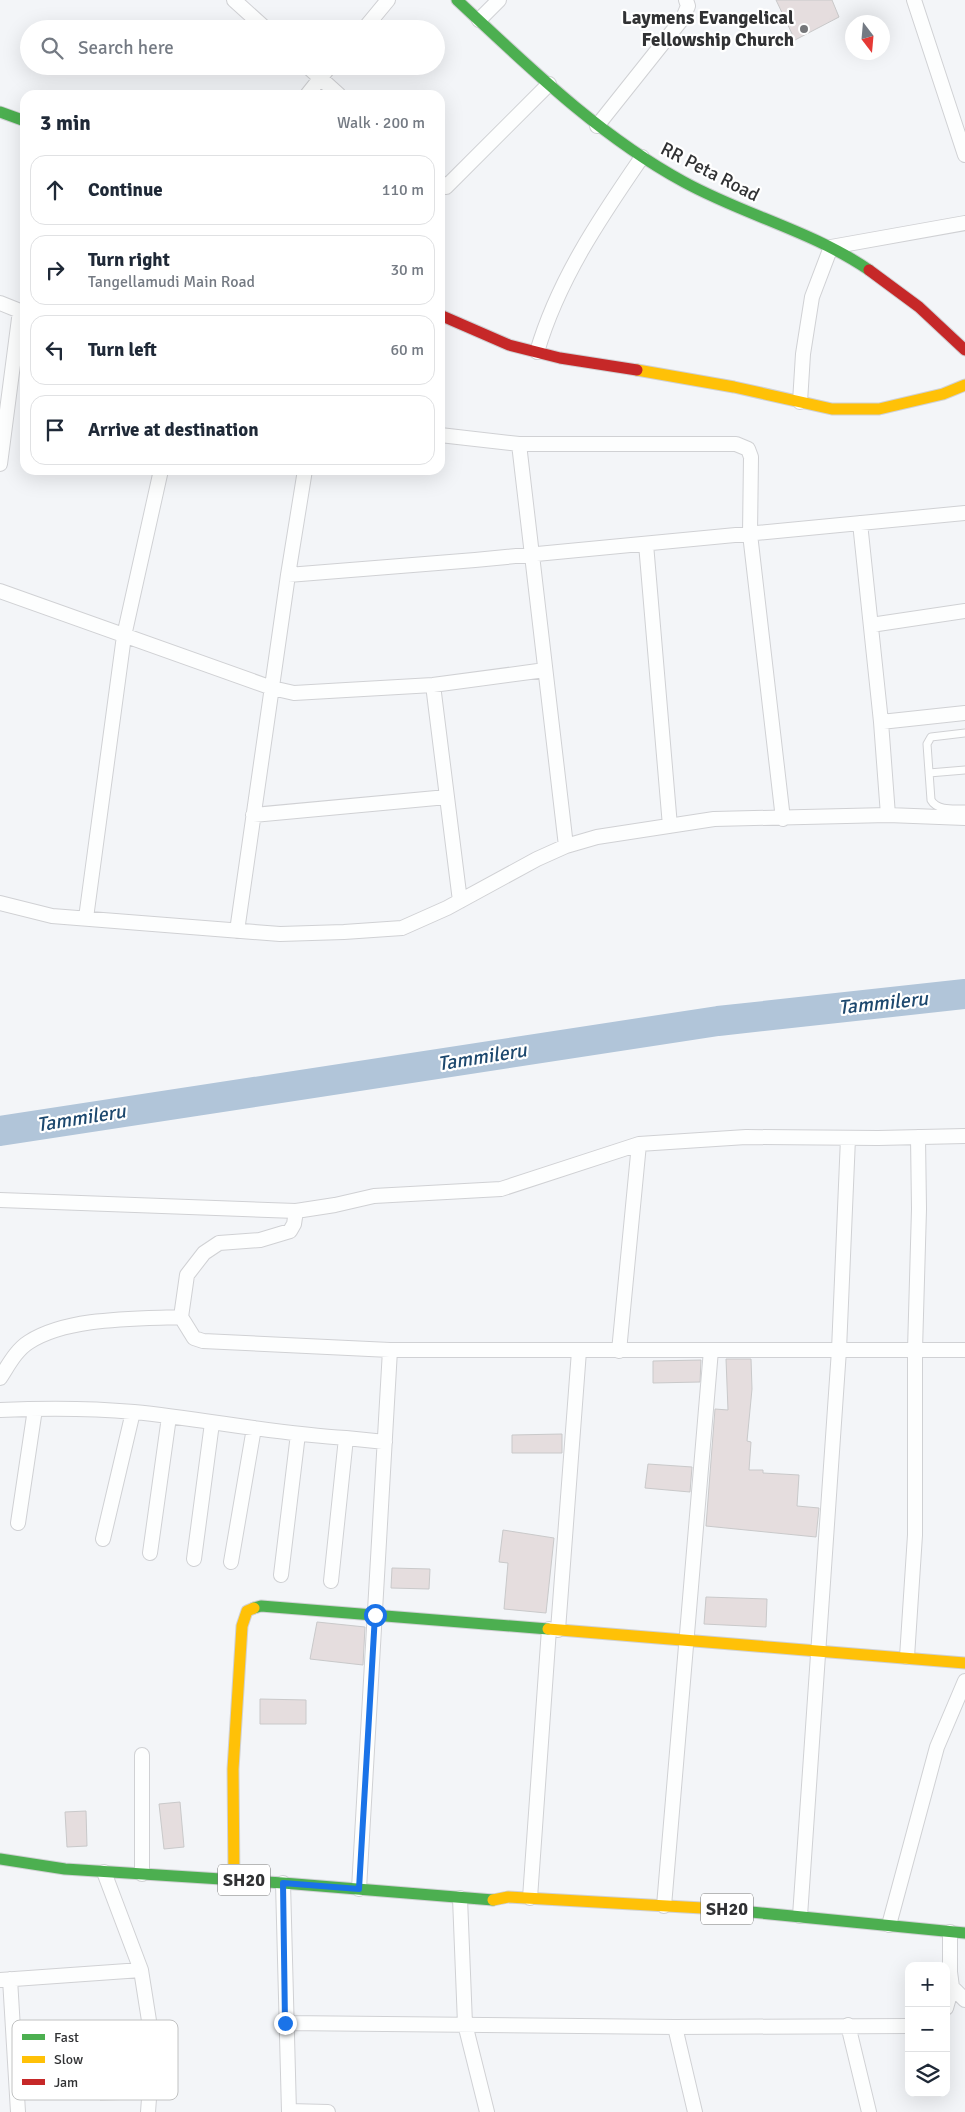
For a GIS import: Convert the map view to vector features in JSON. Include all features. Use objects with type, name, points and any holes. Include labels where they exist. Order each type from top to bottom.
[{"type":"street","points":[[234,0],[256,20]]},
{"type":"street","points":[[371,20],[388,0]]},
{"type":"street","name":"RR Peta Road","points":[[456,0],[598,126],[642,157],[706,194],[831,247],[908,297],[965,350]]},
{"type":"street","points":[[479,20],[499,0]]},
{"type":"street","points":[[598,126],[683,18],[688,6],[686,0]]},
{"type":"street","points":[[914,0],[965,155]]},
{"type":"street","points":[[316,75],[333,90]]},
{"type":"street","points":[[311,90],[322,75]]},
{"type":"street","points":[[445,185],[549,84]]},
{"type":"street","points":[[0,112],[20,119]]},
{"type":"street","points":[[537,352],[546,320],[576,258],[642,157]]},
{"type":"street","points":[[800,402],[803,354],[812,296],[831,247],[965,223]]},
{"type":"street","points":[[0,303],[20,311]]},
{"type":"street","points":[[445,317],[509,345],[560,358],[634,368],[734,387],[832,409],[879,408],[943,394],[965,385]]},
{"type":"street","points":[[0,464],[20,332]]},
{"type":"street","points":[[445,436],[519,444],[736,444],[748,449],[751,457],[750,534],[783,819]]},
{"type":"street","points":[[519,444],[566,846]]},
{"type":"street","points":[[86,918],[124,636],[160,475]]},
{"type":"street","points":[[237,931],[288,576],[305,475]]},
{"type":"street","points":[[288,576],[965,513]]},
{"type":"street","points":[[860,523],[881,722],[888,815]]},
{"type":"street","points":[[646,544],[670,826]]},
{"type":"street","points":[[0,591],[272,688],[294,693],[433,685],[545,670]]},
{"type":"street","points":[[871,625],[965,611]]},
{"type":"street","points":[[433,685],[460,901]]},
{"type":"street","points":[[881,722],[965,713]]},
{"type":"street","points":[[253,815],[447,797]]},
{"type":"street","points":[[0,903],[52,916],[280,934],[402,928],[420,922],[529,863],[566,846],[597,837],[714,819],[783,819],[888,815],[965,818]]},
{"type":"street","points":[[0,1200],[296,1210],[335,1205],[374,1196],[502,1189],[639,1144],[746,1137],[965,1136]]},
{"type":"street","points":[[907,1657],[915,1535],[914,1350],[919,1209],[918,1137]]},
{"type":"street","points":[[800,1916],[839,1350],[848,1138]]},
{"type":"street","points":[[619,1351],[639,1144]]},
{"type":"street","points":[[296,1210],[294,1224],[290,1232],[260,1240],[219,1243],[204,1253],[187,1275],[180,1317],[194,1338],[203,1341],[390,1350],[965,1350]]},
{"type":"street","points":[[0,1378],[12,1359],[28,1342],[61,1328],[121,1319],[180,1317]]},
{"type":"street","points":[[359,1889],[390,1350]]},
{"type":"street","points":[[664,1906],[711,1350]]},
{"type":"street","points":[[530,1898],[579,1351]]},
{"type":"street","points":[[0,1410],[35,1409],[133,1412],[298,1434],[385,1442]]},
{"type":"street","points":[[18,1523],[35,1409]]},
{"type":"street","points":[[102,1539],[133,1412]]},
{"type":"street","points":[[150,1553],[169,1417]]},
{"type":"street","points":[[194,1559],[212,1423]]},
{"type":"street","points":[[231,1562],[254,1428]]},
{"type":"street","points":[[282,1575],[298,1434]]},
{"type":"street","points":[[331,1581],[346,1438]]},
{"type":"street","points":[[234,1880],[233,1769],[242,1626],[247,1611],[261,1606],[965,1663]]},
{"type":"street","points":[[889,1925],[937,1747],[965,1681]]},
{"type":"street","points":[[142,1755],[142,1874]]},
{"type":"street","name":"SH20","points":[[0,1859],[65,1869],[283,1883],[489,1901],[508,1897],[735,1910],[965,1933]]},
{"type":"street","points":[[104,1872],[141,1970],[149,2020]]},
{"type":"street","points":[[283,1883],[285,2023],[289,2112],[328,2112]]},
{"type":"street","points":[[460,1898],[465,2024],[487,2112]]},
{"type":"street","points":[[946,2007],[952,1987],[950,1932]]},
{"type":"street","points":[[12,2051],[5,1980],[141,1970]]},
{"type":"street","points":[[952,1987],[965,2000]]},
{"type":"street","points":[[285,2023],[675,2027],[905,2026]]},
{"type":"street","points":[[848,2025],[869,2112]]},
{"type":"street","points":[[675,2027],[695,2112]]},
{"type":"lane","points":[[965,734],[930,737],[928,740],[931,800],[933,805],[939,808],[965,809]]},
{"type":"lane","points":[[929,773],[965,770]]},
{"type":"building","name":"Laymens Evangelical Fellowship Church","points":[[776,0],[832,0],[839,17],[795,40]]},
{"type":"building","points":[[726,1359],[751,1359],[752,1389],[747,1441],[751,1442],[749,1470],[763,1470],[763,1473],[799,1475],[797,1506],[819,1508],[816,1537],[706,1526],[715,1409],[728,1410]]},
{"type":"building","points":[[701,1360],[700,1382],[653,1383],[653,1361]]},
{"type":"building","points":[[562,1434],[562,1453],[512,1453],[512,1435]]},
{"type":"building","points":[[648,1464],[692,1467],[690,1492],[645,1488]]},
{"type":"building","points":[[503,1530],[554,1538],[546,1613],[504,1609],[508,1563],[499,1562]]},
{"type":"building","points":[[392,1568],[430,1569],[429,1589],[391,1588]]},
{"type":"building","points":[[706,1597],[767,1599],[766,1627],[704,1624]]},
{"type":"building","points":[[317,1622],[365,1627],[363,1665],[310,1659]]},
{"type":"building","points":[[260,1699],[306,1700],[306,1724],[260,1724]]},
{"type":"building","points":[[180,1802],[184,1847],[164,1849],[159,1804]]},
{"type":"building","points":[[86,1811],[87,1846],[67,1847],[65,1812]]},
{"type":"waterway","name":"Tammileru","points":[[0,1131],[718,1021],[965,994]]},
{"type":"traffic: fast","points":[[457,0],[538,75],[622,143],[684,182],[707,194],[824,244],[869,270]]},
{"type":"traffic: fast","points":[[0,112],[20,119]]},
{"type":"traffic: fast","points":[[254,1608],[261,1606],[548,1629]]},
{"type":"traffic: fast","points":[[0,1859],[65,1869],[283,1883],[493,1900]]},
{"type":"traffic: fast","points":[[720,1909],[965,1933]]},
{"type":"traffic: slow","points":[[637,370],[734,387],[832,409],[879,409],[943,394],[965,385]]},
{"type":"traffic: slow","points":[[234,1880],[233,1769],[242,1626],[247,1611],[254,1608]]},
{"type":"traffic: slow","points":[[548,1629],[965,1663]]},
{"type":"traffic: slow","points":[[493,1900],[508,1897],[720,1909]]},
{"type":"traffic: jam","points":[[869,270],[919,307],[965,350]]},
{"type":"traffic: jam","points":[[445,317],[509,345],[560,358],[637,370]]},
{"type":"place","name":"Laymens Evangelical Fellowship Church","points":[[804,29]]},
{"type":"route","points":[[285,2023],[283,1883],[359,1889],[375,1615]]}]
